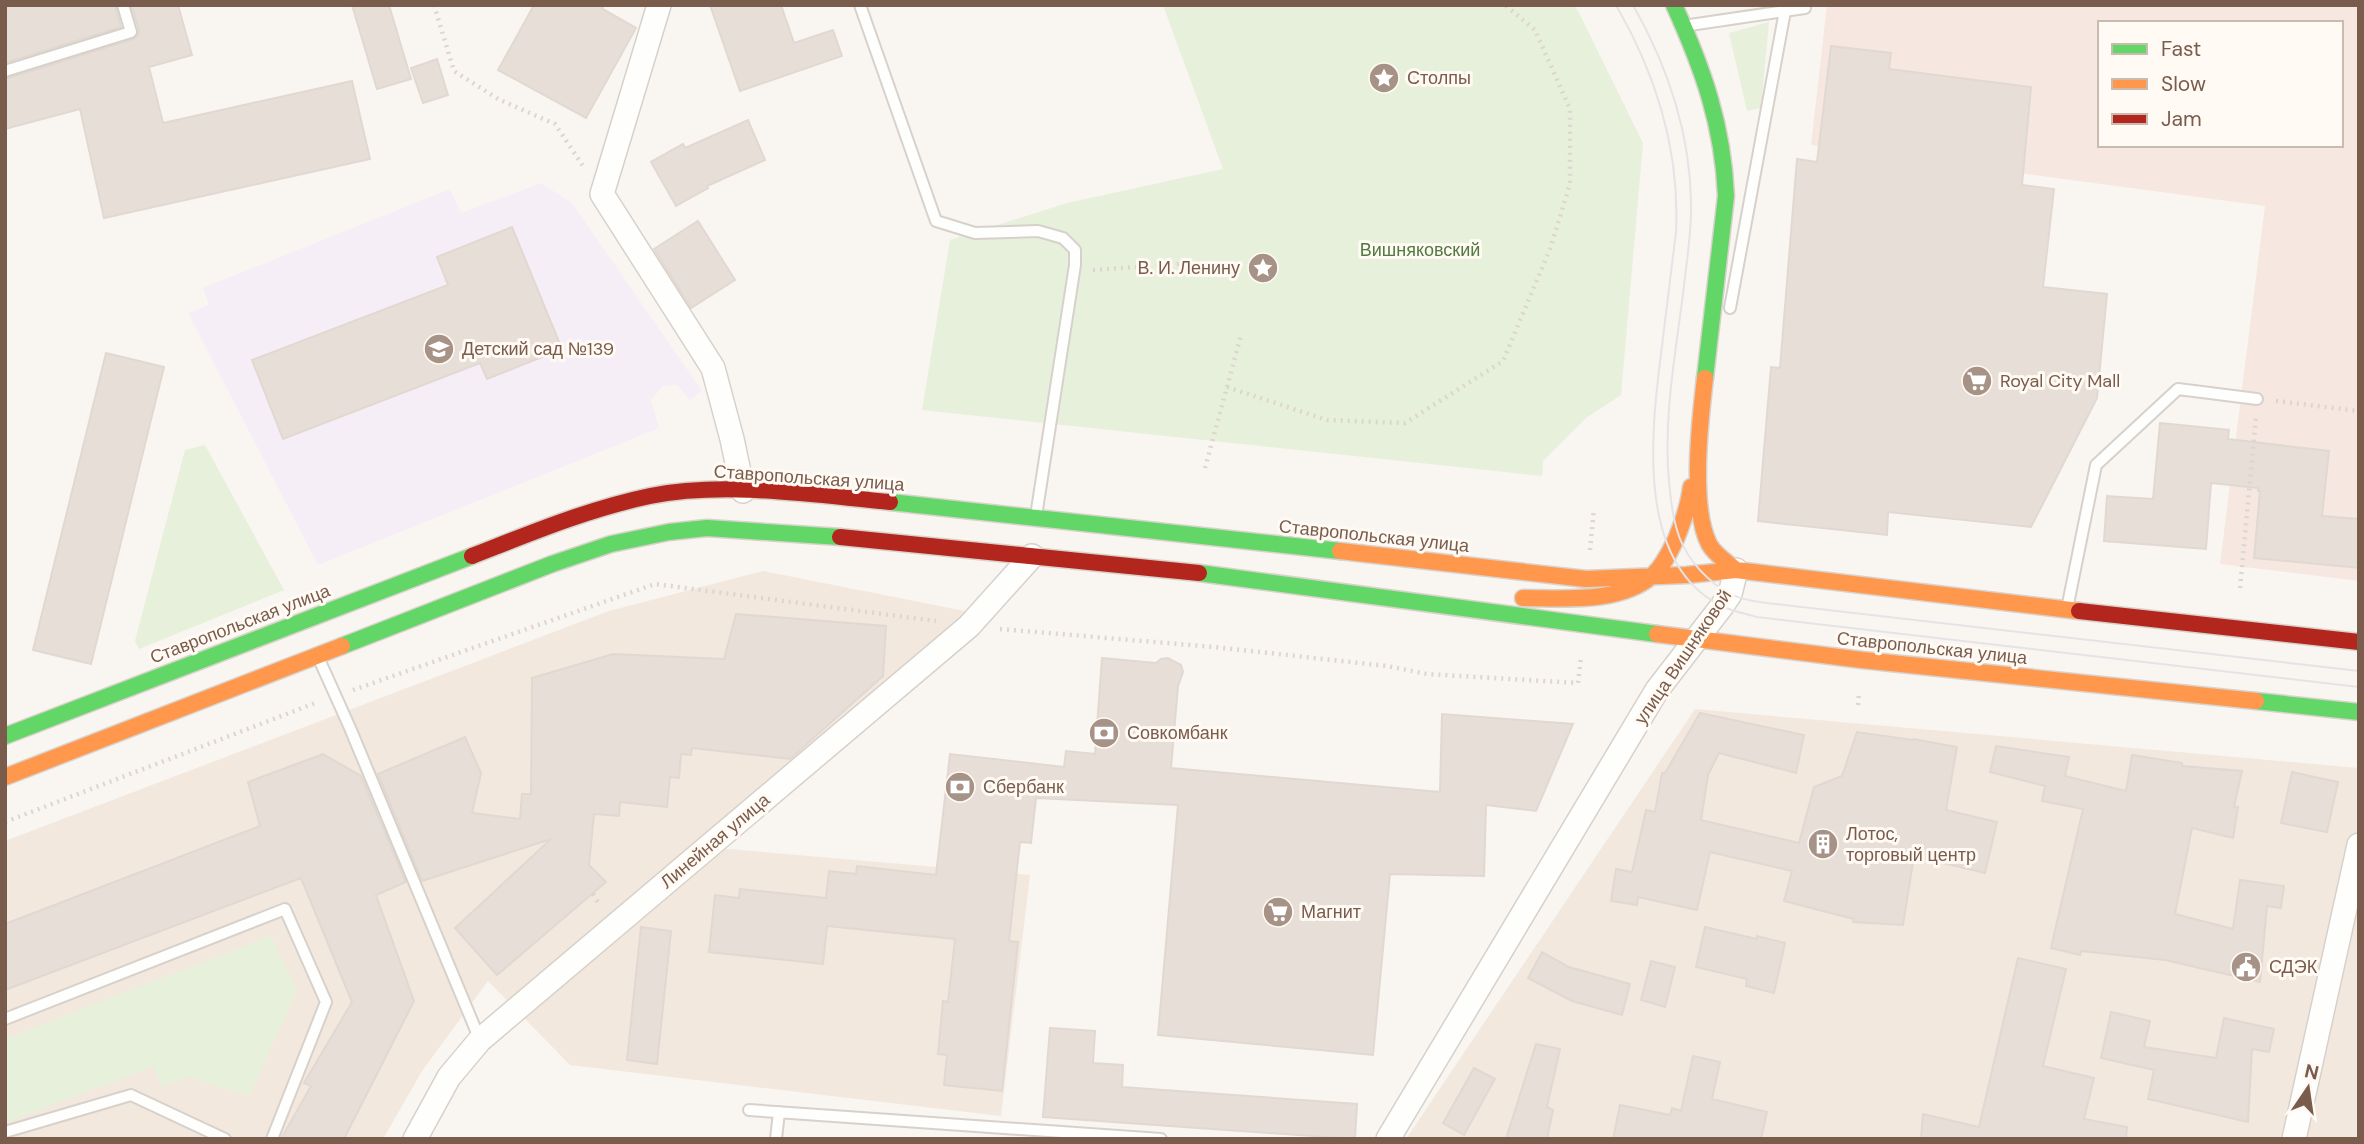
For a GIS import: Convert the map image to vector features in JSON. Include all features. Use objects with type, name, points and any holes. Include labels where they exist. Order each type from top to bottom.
[{"type":"main road","name":"улица Вишняковой","points":[[1674,5],[1704,74],[1716,113],[1725,163],[1726,196],[1698,434],[1700,512],[1710,545],[1736,570]]},
{"type":"main road","points":[[1650,578],[1664,561],[1686,512],[1698,434]]},
{"type":"main road","name":"Ставропольская улица","points":[[5,736],[577,515],[651,496],[703,490],[743,497],[800,494],[1036,517],[1586,579],[1650,578],[1736,570],[2359,642]]},
{"type":"main road","name":"Ставропольская улица","points":[[5,777],[552,564],[611,544],[669,532],[745,523],[1336,590],[1862,660],[2359,712]]},
{"type":"main road","name":"Ставропольская улица","points":[[1336,590],[1515,598],[1586,597],[1628,588],[1650,578]]},
{"type":"street","points":[[659,5],[601,194],[713,368],[732,439],[743,497]]},
{"type":"street","name":"Линейная улица","points":[[415,1139],[449,1077],[480,1041],[969,626],[1032,556]]},
{"type":"street","name":"улица Вишняковой","points":[[1388,1139],[1657,690],[1698,640],[1730,594],[1736,570]]},
{"type":"street","points":[[2294,1139],[2359,845]]},
{"type":"lane","points":[[5,71],[131,32],[124,5]]},
{"type":"lane","points":[[860,5],[936,221],[975,233],[1038,231],[1063,238],[1075,250],[1036,517]]},
{"type":"lane","points":[[1684,26],[1805,8]]},
{"type":"lane","points":[[1728,316],[1785,11]]},
{"type":"lane","points":[[1698,434],[1721,342]]},
{"type":"lane","points":[[2067,610],[2096,464],[2178,389],[2257,399]]},
{"type":"lane","points":[[317,655],[480,1041]]},
{"type":"lane","points":[[5,1019],[285,909],[326,1002],[272,1139]]},
{"type":"lane","points":[[5,1132],[131,1095],[225,1139]]},
{"type":"lane","points":[[749,1110],[1161,1139]]},
{"type":"lane","points":[[776,1139],[779,1112]]},
{"type":"path","points":[[434,5],[454,71],[498,99],[555,124],[601,194]]},
{"type":"path","points":[[1227,387],[1327,420],[1405,422],[1503,361],[1550,249],[1570,184],[1570,109],[1535,30],[1505,5]]},
{"type":"path","points":[[1074,271],[1193,263]]},
{"type":"path","points":[[1205,468],[1241,335]]},
{"type":"path","points":[[2240,588],[2257,399],[2359,411]]},
{"type":"path","points":[[5,822],[336,695],[655,584],[969,626],[1387,666],[1427,674],[1578,683]]},
{"type":"shaded area","points":[[1827,5],[2359,5],[2359,581],[2220,564],[2265,206],[1811,145]]},
{"type":"shaded area","name":"Детский сад №139","points":[[541,183],[572,203],[702,391],[690,400],[677,385],[663,386],[651,400],[659,428],[318,565],[188,313],[209,305],[203,288],[450,189],[461,213]]},
{"type":"shaded area","points":[[763,571],[995,617],[717,848],[1030,875],[1001,1116],[570,1065],[488,981],[422,1071],[383,1139],[5,1139],[5,841],[609,611]]},
{"type":"shaded area","points":[[1695,709],[2359,768],[2359,1139],[1406,1139]]},
{"type":"green space","name":"Вишняковский","points":[[1163,5],[1573,5],[1578,11],[1643,143],[1621,395],[1586,418],[1543,461],[1542,476],[922,410],[950,240],[1067,203],[1223,169]]},
{"type":"green space","points":[[1769,22],[1761,108],[1747,111],[1729,33]]},
{"type":"green space","points":[[205,445],[284,590],[139,649],[135,641],[185,450]]},
{"type":"green space","points":[[271,936],[297,991],[249,1096],[188,1077],[161,1087],[154,1066],[5,1123],[5,1039]]},
{"type":"building","points":[[5,5],[115,5],[121,27],[5,63]]},
{"type":"building","points":[[131,5],[178,5],[192,55],[149,67],[163,123],[352,81],[370,159],[104,218],[80,109],[5,129],[5,79],[134,39],[139,30]]},
{"type":"building","points":[[352,5],[389,5],[411,79],[377,89]]},
{"type":"building","points":[[534,5],[602,5],[603,9],[636,28],[586,118],[498,70]]},
{"type":"building","points":[[710,5],[781,5],[794,43],[833,30],[842,56],[740,91]]},
{"type":"building","points":[[1831,46],[1891,53],[1889,69],[2031,87],[2022,185],[2054,189],[2043,287],[2107,294],[2097,398],[2031,527],[1888,512],[1887,535],[1758,521],[1771,367],[1780,368],[1797,159],[1817,162]]},
{"type":"building","points":[[437,59],[448,95],[423,103],[411,68]]},
{"type":"building","points":[[748,120],[765,160],[707,186],[708,188],[676,206],[651,162],[683,144],[685,148]]},
{"type":"building","points":[[698,221],[735,280],[691,308],[654,249]]},
{"type":"building","points":[[512,227],[562,349],[487,379],[480,363],[283,439],[252,360],[448,285],[437,257]]},
{"type":"building","points":[[106,353],[164,367],[91,664],[33,650]]},
{"type":"building","points":[[2160,423],[2229,430],[2228,439],[2329,451],[2322,516],[2359,519],[2359,568],[2254,558],[2260,491],[2258,488],[2211,483],[2206,549],[2104,541],[2107,496],[2153,499]]},
{"type":"building","points":[[736,614],[886,626],[883,676],[790,759],[692,748],[691,755],[681,754],[679,778],[670,777],[667,807],[620,802],[619,816],[594,814],[589,865],[606,882],[497,975],[455,928],[551,839],[422,881],[378,774],[465,737],[481,773],[472,813],[520,819],[522,794],[531,794],[532,678],[613,654],[724,659]]},
{"type":"building","points":[[1102,658],[1156,663],[1168,658],[1181,665],[1183,672],[1178,686],[1171,768],[1440,792],[1442,714],[1573,724],[1536,811],[1486,805],[1484,876],[1390,874],[1373,1055],[1158,1035],[1178,805],[1036,798],[1031,843],[1020,842],[1009,941],[1018,942],[1002,1091],[944,1085],[947,1055],[938,1054],[943,1001],[948,1002],[955,939],[827,926],[823,964],[709,952],[715,895],[739,898],[740,889],[826,898],[829,871],[856,874],[857,866],[936,875],[950,754],[1064,767],[1066,751],[1095,754]]},
{"type":"building","points":[[1700,713],[1804,735],[1796,773],[1719,753],[1708,775],[1701,820],[1799,843],[1814,787],[1842,776],[1857,732],[1957,747],[1946,810],[1997,822],[1985,873],[1914,856],[1903,925],[1853,922],[1854,919],[1784,901],[1792,871],[1710,852],[1697,910],[1638,897],[1637,905],[1611,901],[1616,869],[1632,872],[1646,810],[1655,812],[1662,773],[1665,773]]},
{"type":"building","points":[[1996,746],[2069,757],[2065,776],[2126,791],[2132,755],[2182,763],[2182,766],[2242,771],[2234,807],[2238,807],[2233,838],[2192,828],[2175,914],[2233,929],[2240,880],[2284,886],[2281,908],[2267,906],[2260,982],[2165,960],[2081,951],[2080,955],[2051,948],[2083,809],[2042,801],[2045,786],[1990,772]]},
{"type":"building","points":[[323,754],[361,776],[406,882],[376,895],[414,1001],[344,1139],[281,1139],[311,1086],[304,1083],[352,1002],[301,878],[5,990],[5,924],[260,826],[248,782]]},
{"type":"building","points":[[2292,772],[2338,782],[2327,832],[2281,823]]},
{"type":"building","points":[[641,927],[671,931],[657,1064],[627,1060]]},
{"type":"building","points":[[1705,927],[1785,943],[1774,993],[1746,986],[1747,979],[1696,967]]},
{"type":"building","points":[[1542,952],[1569,967],[1630,984],[1622,1015],[1572,1001],[1528,978]]},
{"type":"building","points":[[2018,958],[2066,969],[2043,1066],[2094,1078],[2084,1119],[2127,1127],[2126,1139],[1921,1139],[1923,1114],[1979,1127]]},
{"type":"building","points":[[1651,961],[1675,967],[1665,1007],[1641,1000]]},
{"type":"building","points":[[2111,1012],[2150,1021],[2144,1047],[2216,1058],[2224,1018],[2274,1029],[2269,1052],[2252,1049],[2248,1122],[2148,1099],[2154,1070],[2101,1058]]},
{"type":"building","points":[[1050,1028],[1095,1031],[1093,1063],[1123,1065],[1122,1087],[1357,1104],[1355,1139],[1043,1117]]},
{"type":"building","points":[[1536,1044],[1560,1049],[1547,1107],[1553,1110],[1547,1139],[1506,1139]]},
{"type":"building","points":[[1693,1056],[1720,1062],[1712,1099],[1767,1112],[1761,1139],[1613,1139],[1620,1105],[1670,1115],[1672,1108],[1681,1111]]},
{"type":"building","points":[[1474,1068],[1495,1079],[1464,1135],[1443,1123]]},
{"type":"tram line","points":[[1616,5],[1631,32],[1654,86],[1670,143],[1676,232],[1657,386],[1653,459],[1656,496],[1663,531],[1676,563],[1697,589],[1726,608],[1757,617],[2359,687]]},
{"type":"tram line","points":[[1633,5],[1666,76],[1681,125],[1690,176],[1690,234],[1671,384],[1669,482],[1678,532],[1688,555],[1707,577],[1734,596],[1758,602],[2359,671]]},
{"type":"traffic: fast","points":[[1674,5],[1710,98],[1724,170],[1726,196],[1705,378]]},
{"type":"traffic: fast","points":[[890,502],[1340,551]]},
{"type":"traffic: fast","points":[[342,646],[552,564],[611,544],[669,532],[707,528],[840,537]]},
{"type":"traffic: fast","points":[[5,736],[472,556]]},
{"type":"traffic: fast","points":[[1199,573],[1657,634]]},
{"type":"traffic: fast","points":[[2256,701],[2359,712]]},
{"type":"traffic: slow","points":[[1705,378],[1698,462],[1703,528],[1709,544],[1736,570],[2079,611]]},
{"type":"traffic: slow","points":[[1523,598],[1608,595],[1640,584],[1657,571],[1669,553],[1683,520],[1691,487]]},
{"type":"traffic: slow","points":[[1340,551],[1586,579],[1736,570]]},
{"type":"traffic: slow","points":[[1657,634],[1862,660],[2256,701]]},
{"type":"traffic: slow","points":[[5,777],[342,646]]},
{"type":"traffic: jam","points":[[472,556],[604,508],[650,496],[679,492],[739,489],[890,502]]},
{"type":"traffic: jam","points":[[840,537],[1199,573]]},
{"type":"traffic: jam","points":[[2079,611],[2359,642]]},
{"type":"place","name":"Столпы","points":[[1384,78]]},
{"type":"place","name":"В. И. Ленину","points":[[1263,268]]},
{"type":"place","name":"Детский сад №139","points":[[439,349]]},
{"type":"place","name":"Royal City Mall","points":[[1977,381]]},
{"type":"place","name":"Совкомбанк","points":[[1104,733]]},
{"type":"place","name":"Сбербанк","points":[[960,787]]},
{"type":"place","name":"Лотос, торговый центр","points":[[1823,844]]},
{"type":"place","name":"Магнит","points":[[1278,912]]},
{"type":"place","name":"СДЭК","points":[[2246,967]]}]
